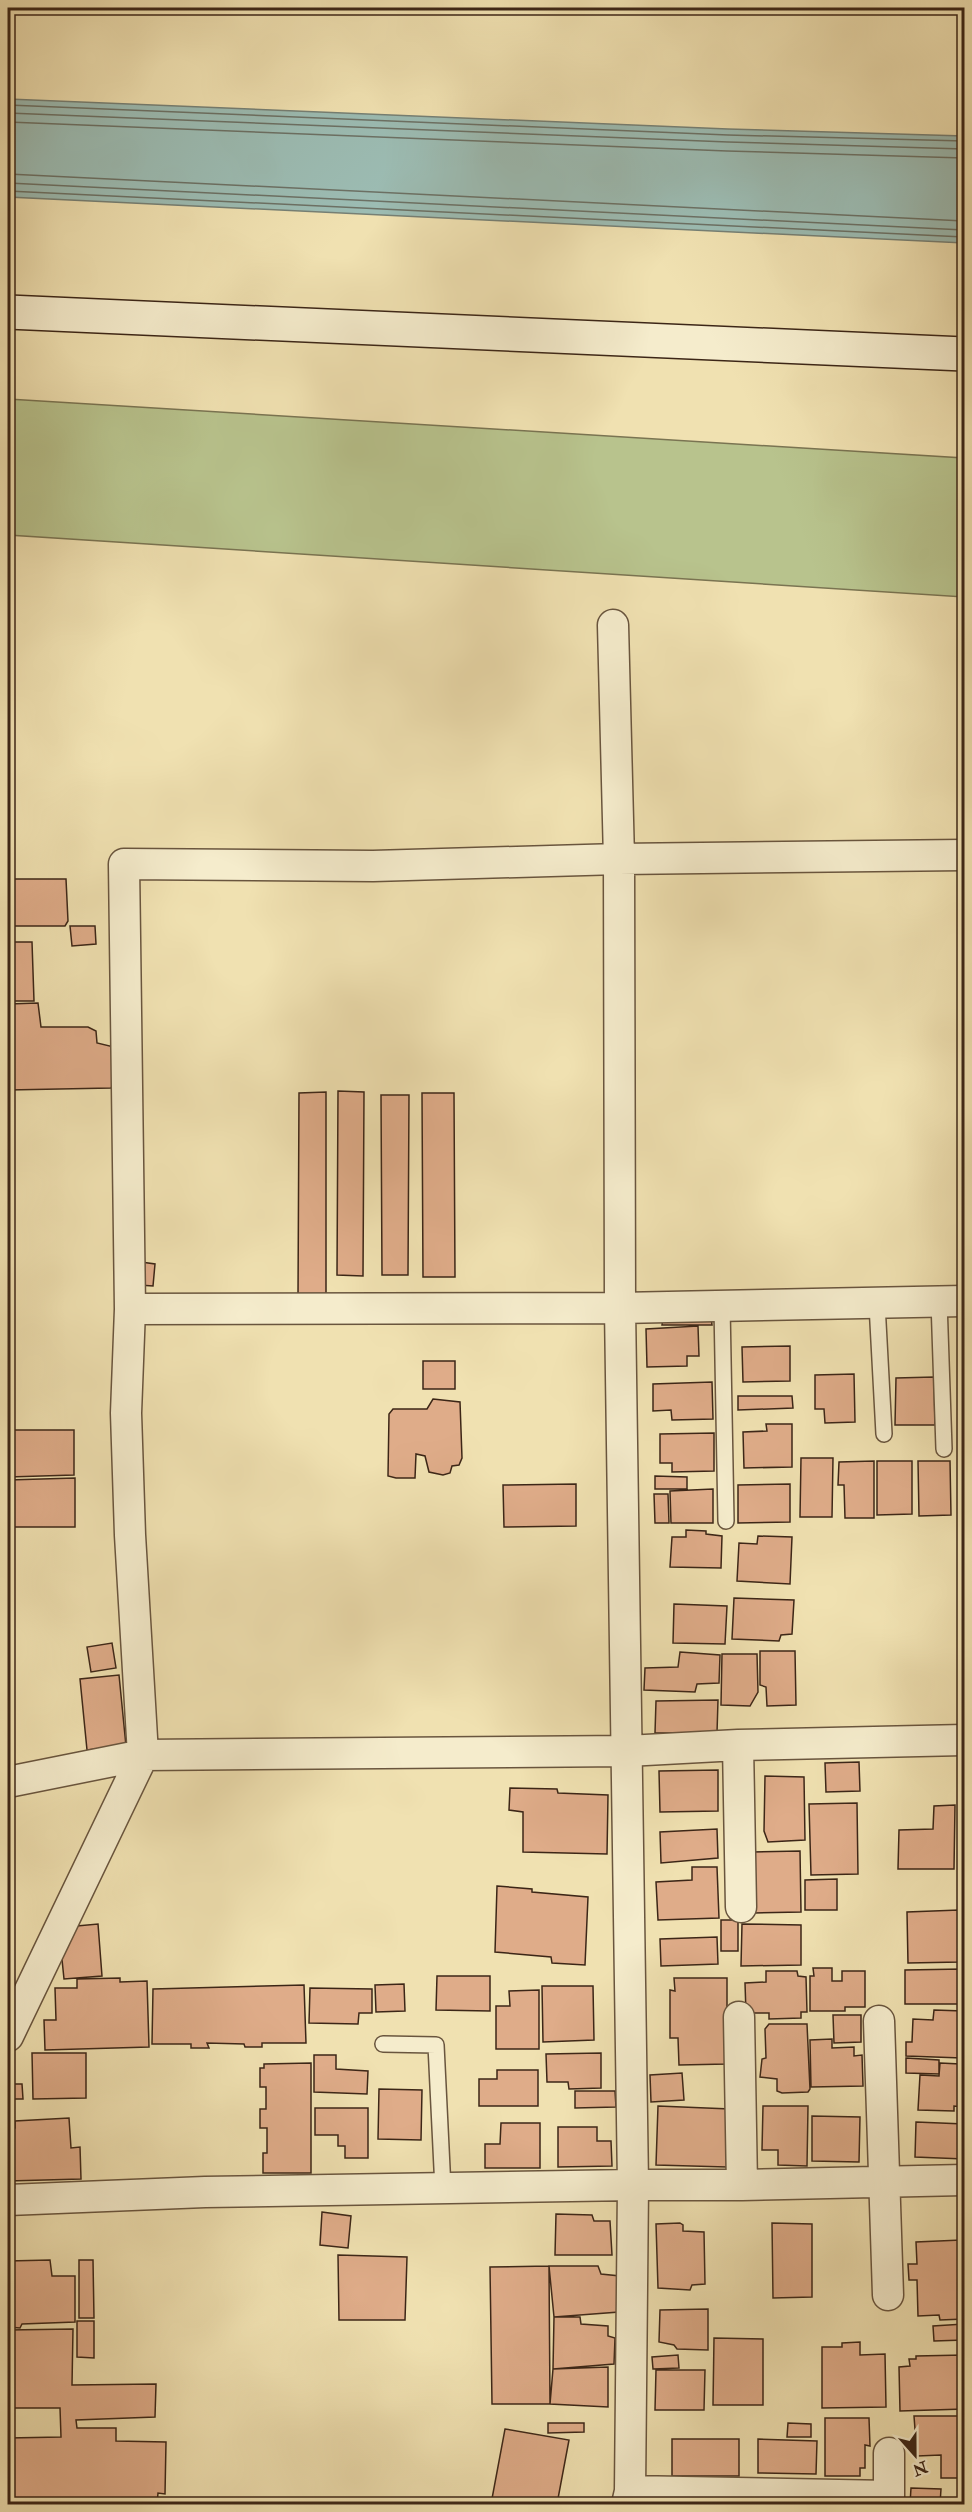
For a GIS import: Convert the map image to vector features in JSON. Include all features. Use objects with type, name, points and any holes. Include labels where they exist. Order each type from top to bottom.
[{"type":"street","points":[[8,312],[964,354]]},
{"type":"street","points":[[613,625],[619,859],[620,1308],[633,2185],[629,2498],[889,2500],[889,2453]]},
{"type":"street","points":[[8,2036],[143,1755],[126,1424],[130,1309],[124,864],[373,866],[619,859],[964,855]]},
{"type":"street","points":[[130,1309],[620,1308],[952,1301]]},
{"type":"street","points":[[8,1782],[143,1755],[627,1751],[738,1745],[964,1740]]},
{"type":"street","points":[[738,1745],[741,1907]]},
{"type":"street","points":[[739,2017],[742,2185]]},
{"type":"street","points":[[879,2021],[888,2295]]},
{"type":"street","points":[[8,2200],[205,2192],[964,2180]]},
{"type":"lane","points":[[944,1449],[952,1301]]},
{"type":"lane","points":[[877,1304],[884,1434]]},
{"type":"lane","points":[[722,1306],[726,1521]]},
{"type":"lane","points":[[383,2044],[436,2045],[443,2189]]},
{"type":"green space","points":[[8,399],[964,458],[964,597],[8,535]]},
{"type":"water","points":[[8,99],[728,129],[964,136],[964,243],[8,197]]},
{"type":"building","points":[[8,879],[66,879],[68,921],[65,926],[8,926]]},
{"type":"building","points":[[70,926],[95,926],[96,944],[72,946]]},
{"type":"building","points":[[8,942],[32,942],[34,1001],[8,1001]]},
{"type":"building","points":[[38,1003],[41,1027],[88,1027],[96,1031],[97,1043],[114,1047],[115,1080],[111,1088],[8,1090],[8,1004]]},
{"type":"building","points":[[338,1091],[364,1092],[363,1276],[337,1275]]},
{"type":"building","points":[[326,1092],[326,1298],[298,1298],[299,1093]]},
{"type":"building","points":[[422,1093],[454,1093],[455,1277],[423,1277]]},
{"type":"building","points":[[381,1095],[409,1095],[408,1275],[382,1275]]},
{"type":"building","points":[[141,1262],[155,1264],[153,1286],[139,1285]]},
{"type":"building","points":[[663,1317],[711,1317],[712,1325],[662,1325]]},
{"type":"building","points":[[698,1326],[699,1356],[687,1356],[687,1366],[647,1367],[646,1329]]},
{"type":"building","points":[[790,1346],[790,1381],[743,1382],[742,1347]]},
{"type":"building","points":[[423,1361],[455,1361],[455,1389],[423,1389]]},
{"type":"building","points":[[854,1374],[855,1422],[825,1423],[824,1409],[815,1409],[815,1375]]},
{"type":"building","points":[[934,1377],[935,1425],[895,1425],[896,1378]]},
{"type":"building","points":[[712,1382],[713,1419],[672,1420],[671,1410],[653,1411],[653,1384]]},
{"type":"building","points":[[738,1396],[792,1396],[793,1408],[738,1410]]},
{"type":"building","points":[[433,1399],[460,1402],[462,1458],[459,1465],[452,1466],[450,1473],[443,1475],[429,1472],[425,1456],[416,1454],[415,1478],[388,1476],[389,1414],[393,1409],[427,1409]]},
{"type":"building","points":[[766,1424],[792,1424],[792,1467],[744,1468],[743,1432],[767,1431]]},
{"type":"building","points":[[8,1430],[74,1430],[74,1475],[8,1477]]},
{"type":"building","points":[[714,1433],[714,1471],[672,1472],[672,1463],[660,1463],[660,1434]]},
{"type":"building","points":[[801,1458],[833,1458],[832,1517],[800,1517]]},
{"type":"building","points":[[874,1461],[874,1518],[845,1518],[844,1485],[838,1485],[839,1462]]},
{"type":"building","points":[[877,1461],[912,1461],[912,1514],[877,1515]]},
{"type":"building","points":[[918,1461],[950,1461],[951,1515],[919,1516]]},
{"type":"building","points":[[655,1476],[687,1477],[687,1489],[655,1489]]},
{"type":"building","points":[[75,1478],[75,1527],[8,1527],[8,1480]]},
{"type":"building","points":[[576,1484],[576,1526],[504,1527],[503,1485]]},
{"type":"building","points":[[790,1484],[790,1522],[738,1523],[738,1485]]},
{"type":"building","points":[[713,1489],[713,1523],[671,1523],[670,1491]]},
{"type":"building","points":[[654,1494],[668,1494],[669,1523],[655,1523]]},
{"type":"building","points":[[686,1530],[706,1531],[706,1534],[722,1536],[721,1568],[670,1567],[672,1537],[686,1537]]},
{"type":"building","points":[[758,1536],[792,1537],[790,1584],[737,1581],[739,1543],[757,1544]]},
{"type":"building","points":[[734,1598],[794,1600],[792,1634],[781,1635],[779,1641],[732,1639]]},
{"type":"building","points":[[674,1604],[727,1606],[725,1644],[673,1643]]},
{"type":"building","points":[[112,1643],[116,1668],[91,1672],[87,1647]]},
{"type":"building","points":[[760,1651],[795,1651],[796,1705],[767,1706],[766,1687],[760,1685]]},
{"type":"building","points":[[680,1652],[720,1655],[719,1683],[697,1684],[695,1692],[644,1690],[645,1668],[678,1667]]},
{"type":"building","points":[[722,1654],[757,1654],[758,1692],[750,1706],[721,1705]]},
{"type":"building","points":[[119,1675],[126,1746],[87,1750],[80,1679]]},
{"type":"building","points":[[718,1700],[717,1733],[655,1733],[656,1701]]},
{"type":"building","points":[[859,1762],[860,1791],[826,1792],[825,1763]]},
{"type":"building","points":[[718,1770],[718,1811],[660,1812],[659,1771]]},
{"type":"building","points":[[765,1776],[804,1777],[805,1840],[768,1842],[764,1831]]},
{"type":"building","points":[[510,1788],[557,1789],[558,1793],[608,1795],[607,1854],[523,1852],[523,1812],[509,1810]]},
{"type":"building","points":[[857,1803],[858,1874],[811,1875],[809,1804]]},
{"type":"building","points":[[955,1805],[954,1869],[898,1869],[899,1830],[933,1829],[934,1806]]},
{"type":"building","points":[[717,1829],[718,1858],[661,1863],[660,1832]]},
{"type":"building","points":[[800,1851],[801,1912],[754,1913],[752,1852]]},
{"type":"building","points":[[692,1867],[717,1867],[719,1918],[658,1920],[656,1882],[692,1880]]},
{"type":"building","points":[[837,1879],[837,1910],[805,1910],[805,1880]]},
{"type":"building","points":[[497,1886],[588,1897],[585,1965],[552,1963],[551,1957],[495,1952]]},
{"type":"building","points":[[959,1910],[960,1962],[908,1963],[907,1912]]},
{"type":"building","points":[[721,1920],[738,1920],[738,1951],[721,1951]]},
{"type":"building","points":[[98,1924],[102,1976],[64,1979],[60,1940],[66,1927]]},
{"type":"building","points":[[742,1924],[801,1925],[801,1965],[741,1966]]},
{"type":"building","points":[[717,1937],[718,1964],[661,1966],[660,1939]]},
{"type":"building","points":[[813,1968],[832,1968],[832,1981],[842,1981],[842,1971],[865,1971],[865,2007],[845,2007],[845,2011],[810,2011],[810,1976],[814,1976]]},
{"type":"building","points":[[963,1969],[963,2004],[905,2004],[905,1970]]},
{"type":"building","points":[[766,1971],[797,1971],[798,1976],[806,1977],[807,2012],[801,2012],[801,2018],[769,2019],[769,2013],[746,2013],[745,1983],[766,1982]]},
{"type":"building","points":[[437,1976],[490,1976],[490,2011],[436,2010]]},
{"type":"building","points":[[120,1978],[120,1982],[147,1981],[149,2047],[45,2050],[44,2020],[56,2020],[55,1988],[77,1988],[77,1979]]},
{"type":"building","points":[[674,1978],[727,1978],[727,2064],[679,2065],[678,2038],[670,2038],[670,1990],[675,1991]]},
{"type":"building","points":[[404,1984],[405,2011],[376,2012],[375,1985]]},
{"type":"building","points":[[304,1985],[306,2043],[262,2043],[262,2047],[245,2047],[244,2044],[207,2043],[209,2048],[191,2048],[191,2044],[152,2044],[153,1989]]},
{"type":"building","points":[[542,1986],[593,1986],[594,2040],[543,2042]]},
{"type":"building","points":[[310,1988],[372,1989],[372,2013],[359,2013],[358,2024],[309,2023]]},
{"type":"building","points":[[539,1990],[539,2049],[496,2049],[496,2006],[510,2006],[509,1991]]},
{"type":"building","points":[[934,2010],[963,2011],[962,2058],[906,2056],[906,2042],[912,2042],[913,2019],[933,2020]]},
{"type":"building","points":[[833,2015],[861,2015],[861,2042],[834,2043]]},
{"type":"building","points":[[769,2024],[807,2024],[810,2089],[808,2092],[782,2093],[777,2091],[777,2079],[760,2077],[762,2059],[766,2058],[765,2029]]},
{"type":"building","points":[[832,2039],[832,2048],[854,2047],[854,2056],[862,2055],[863,2086],[811,2087],[810,2040]]},
{"type":"building","points":[[32,2053],[86,2053],[86,2098],[33,2099]]},
{"type":"building","points":[[601,2053],[601,2088],[569,2089],[568,2082],[547,2082],[546,2054]]},
{"type":"building","points":[[314,2055],[336,2055],[336,2069],[368,2071],[367,2094],[314,2092]]},
{"type":"building","points":[[906,2058],[939,2060],[939,2074],[906,2073]]},
{"type":"building","points":[[311,2063],[311,2173],[263,2173],[263,2153],[267,2153],[267,2128],[260,2128],[260,2109],[266,2109],[266,2087],[260,2087],[260,2068],[264,2068],[264,2064]]},
{"type":"building","points":[[940,2063],[960,2064],[960,2072],[964,2072],[964,2107],[954,2106],[954,2111],[918,2110],[920,2075],[939,2076]]},
{"type":"building","points":[[497,2070],[538,2070],[538,2106],[479,2106],[479,2079],[497,2079]]},
{"type":"building","points":[[682,2073],[684,2100],[651,2102],[650,2075]]},
{"type":"building","points":[[8,2084],[22,2084],[23,2099],[8,2099]]},
{"type":"building","points":[[379,2089],[422,2090],[421,2140],[378,2139]]},
{"type":"building","points":[[575,2091],[615,2091],[616,2107],[575,2108]]},
{"type":"building","points":[[658,2106],[730,2109],[727,2167],[656,2165]]},
{"type":"building","points":[[763,2106],[808,2106],[807,2166],[778,2165],[778,2150],[762,2150]]},
{"type":"building","points":[[315,2108],[368,2108],[368,2158],[345,2158],[345,2146],[338,2146],[338,2135],[315,2135]]},
{"type":"building","points":[[812,2116],[860,2117],[859,2162],[812,2161]]},
{"type":"building","points":[[69,2118],[71,2148],[80,2147],[81,2179],[8,2181],[8,2128],[15,2128],[15,2121]]},
{"type":"building","points":[[916,2122],[964,2124],[964,2159],[915,2157]]},
{"type":"building","points":[[501,2123],[540,2123],[540,2168],[485,2168],[485,2144],[500,2144]]},
{"type":"building","points":[[558,2127],[597,2127],[597,2141],[611,2141],[612,2166],[558,2167]]},
{"type":"building","points":[[322,2212],[351,2216],[348,2248],[320,2245]]},
{"type":"building","points":[[556,2214],[592,2215],[594,2221],[610,2221],[612,2255],[555,2255]]},
{"type":"building","points":[[680,2223],[683,2225],[683,2231],[704,2232],[705,2284],[692,2285],[690,2290],[658,2288],[656,2224]]},
{"type":"building","points":[[772,2223],[812,2224],[812,2297],[773,2298]]},
{"type":"building","points":[[961,2240],[964,2319],[940,2320],[939,2315],[918,2316],[917,2280],[909,2280],[908,2264],[917,2264],[916,2242]]},
{"type":"building","points":[[338,2255],[407,2257],[405,2320],[339,2320]]},
{"type":"building","points":[[50,2260],[52,2276],[75,2276],[75,2322],[22,2324],[20,2328],[8,2327],[8,2261]]},
{"type":"building","points":[[79,2260],[93,2260],[94,2318],[79,2318]]},
{"type":"building","points":[[549,2266],[598,2266],[601,2274],[620,2276],[619,2312],[554,2317]]},
{"type":"building","points":[[549,2266],[550,2404],[492,2404],[490,2267]]},
{"type":"building","points":[[708,2309],[708,2350],[677,2349],[674,2345],[659,2342],[660,2310]]},
{"type":"building","points":[[554,2317],[580,2317],[581,2324],[608,2326],[608,2336],[615,2338],[614,2364],[553,2369]]},
{"type":"building","points":[[77,2321],[94,2321],[94,2358],[77,2357]]},
{"type":"building","points":[[964,2324],[964,2340],[934,2341],[933,2326]]},
{"type":"building","points":[[73,2329],[72,2385],[156,2384],[155,2417],[76,2420],[77,2428],[116,2428],[116,2441],[166,2442],[165,2494],[158,2493],[157,2504],[8,2504],[8,2438],[61,2437],[60,2408],[8,2408],[8,2330]]},
{"type":"building","points":[[714,2338],[763,2339],[763,2405],[713,2405]]},
{"type":"building","points":[[860,2342],[860,2355],[885,2354],[886,2407],[822,2408],[822,2347],[842,2347],[842,2343]]},
{"type":"building","points":[[678,2355],[679,2368],[653,2369],[652,2357]]},
{"type":"building","points":[[964,2355],[964,2409],[900,2411],[899,2367],[910,2366],[909,2359],[916,2359],[916,2356]]},
{"type":"building","points":[[608,2367],[608,2407],[550,2404],[553,2369]]},
{"type":"building","points":[[656,2370],[705,2370],[704,2410],[655,2410]]},
{"type":"building","points":[[914,2416],[964,2416],[964,2478],[941,2478],[941,2455],[917,2456]]},
{"type":"building","points":[[825,2418],[869,2418],[870,2446],[865,2445],[865,2468],[860,2468],[860,2476],[825,2476]]},
{"type":"building","points":[[548,2423],[584,2423],[584,2432],[548,2433]]},
{"type":"building","points":[[788,2423],[811,2424],[811,2437],[787,2437]]},
{"type":"building","points":[[505,2429],[569,2440],[557,2504],[491,2504]]},
{"type":"building","points":[[672,2439],[739,2439],[739,2476],[672,2476]]},
{"type":"building","points":[[758,2439],[817,2441],[816,2474],[758,2473]]},
{"type":"building","points":[[911,2488],[941,2489],[940,2504],[910,2504]]}]
